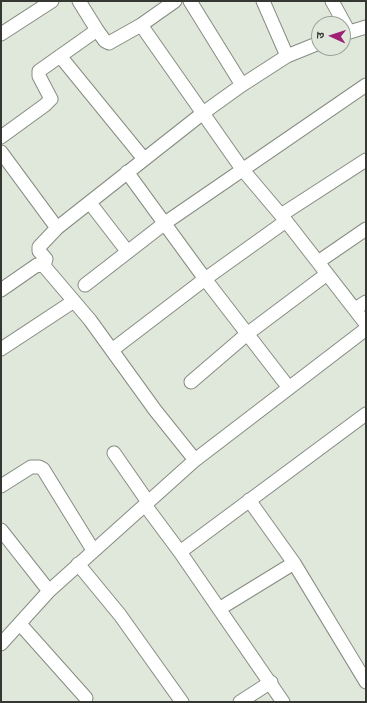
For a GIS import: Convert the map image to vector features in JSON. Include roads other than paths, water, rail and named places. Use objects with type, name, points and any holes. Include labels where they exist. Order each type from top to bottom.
[{"type":"street","points":[[1,34],[52,1]]},
{"type":"street","points":[[79,1],[97,30],[105,41],[109,43],[141,25],[175,1]]},
{"type":"street","points":[[190,1],[242,85]]},
{"type":"street","points":[[263,1],[286,56]]},
{"type":"street","points":[[332,1],[339,16]]},
{"type":"street","points":[[141,25],[242,169],[284,218],[327,274],[361,305],[366,324]]},
{"type":"street","points":[[351,32],[366,27]]},
{"type":"street","points":[[1,137],[50,101],[51,96],[38,72],[97,30]]},
{"type":"street","points":[[44,266],[46,259],[39,247],[57,228],[203,113],[242,85],[286,56],[311,46]]},
{"type":"street","points":[[60,56],[144,159]]},
{"type":"street","points":[[85,285],[165,222],[366,85]]},
{"type":"street","points":[[1,152],[57,228]]},
{"type":"street","points":[[112,350],[284,218],[366,160]]},
{"type":"street","points":[[127,172],[165,222],[205,279],[288,388]]},
{"type":"street","points":[[90,203],[127,251]]},
{"type":"street","points":[[318,262],[366,229]]},
{"type":"street","points":[[1,290],[37,265],[44,266],[74,301],[112,350],[155,410],[195,460]]},
{"type":"street","points":[[191,382],[247,334],[327,274]]},
{"type":"street","points":[[1,349],[74,301]]},
{"type":"street","points":[[3,638],[20,624],[49,591],[93,550],[195,460],[366,329]]},
{"type":"street","points":[[180,552],[366,414]]},
{"type":"street","points":[[114,453],[180,552],[284,702]]},
{"type":"street","points":[[1,486],[32,467],[39,466],[43,468],[93,550]]},
{"type":"street","points":[[249,500],[294,563],[366,682]]},
{"type":"street","points":[[1,530],[49,591]]},
{"type":"street","points":[[219,609],[294,563]]},
{"type":"street","points":[[78,564],[120,615],[182,702]]},
{"type":"street","points":[[20,624],[86,698]]},
{"type":"street","points":[[240,702],[271,682]]}]
